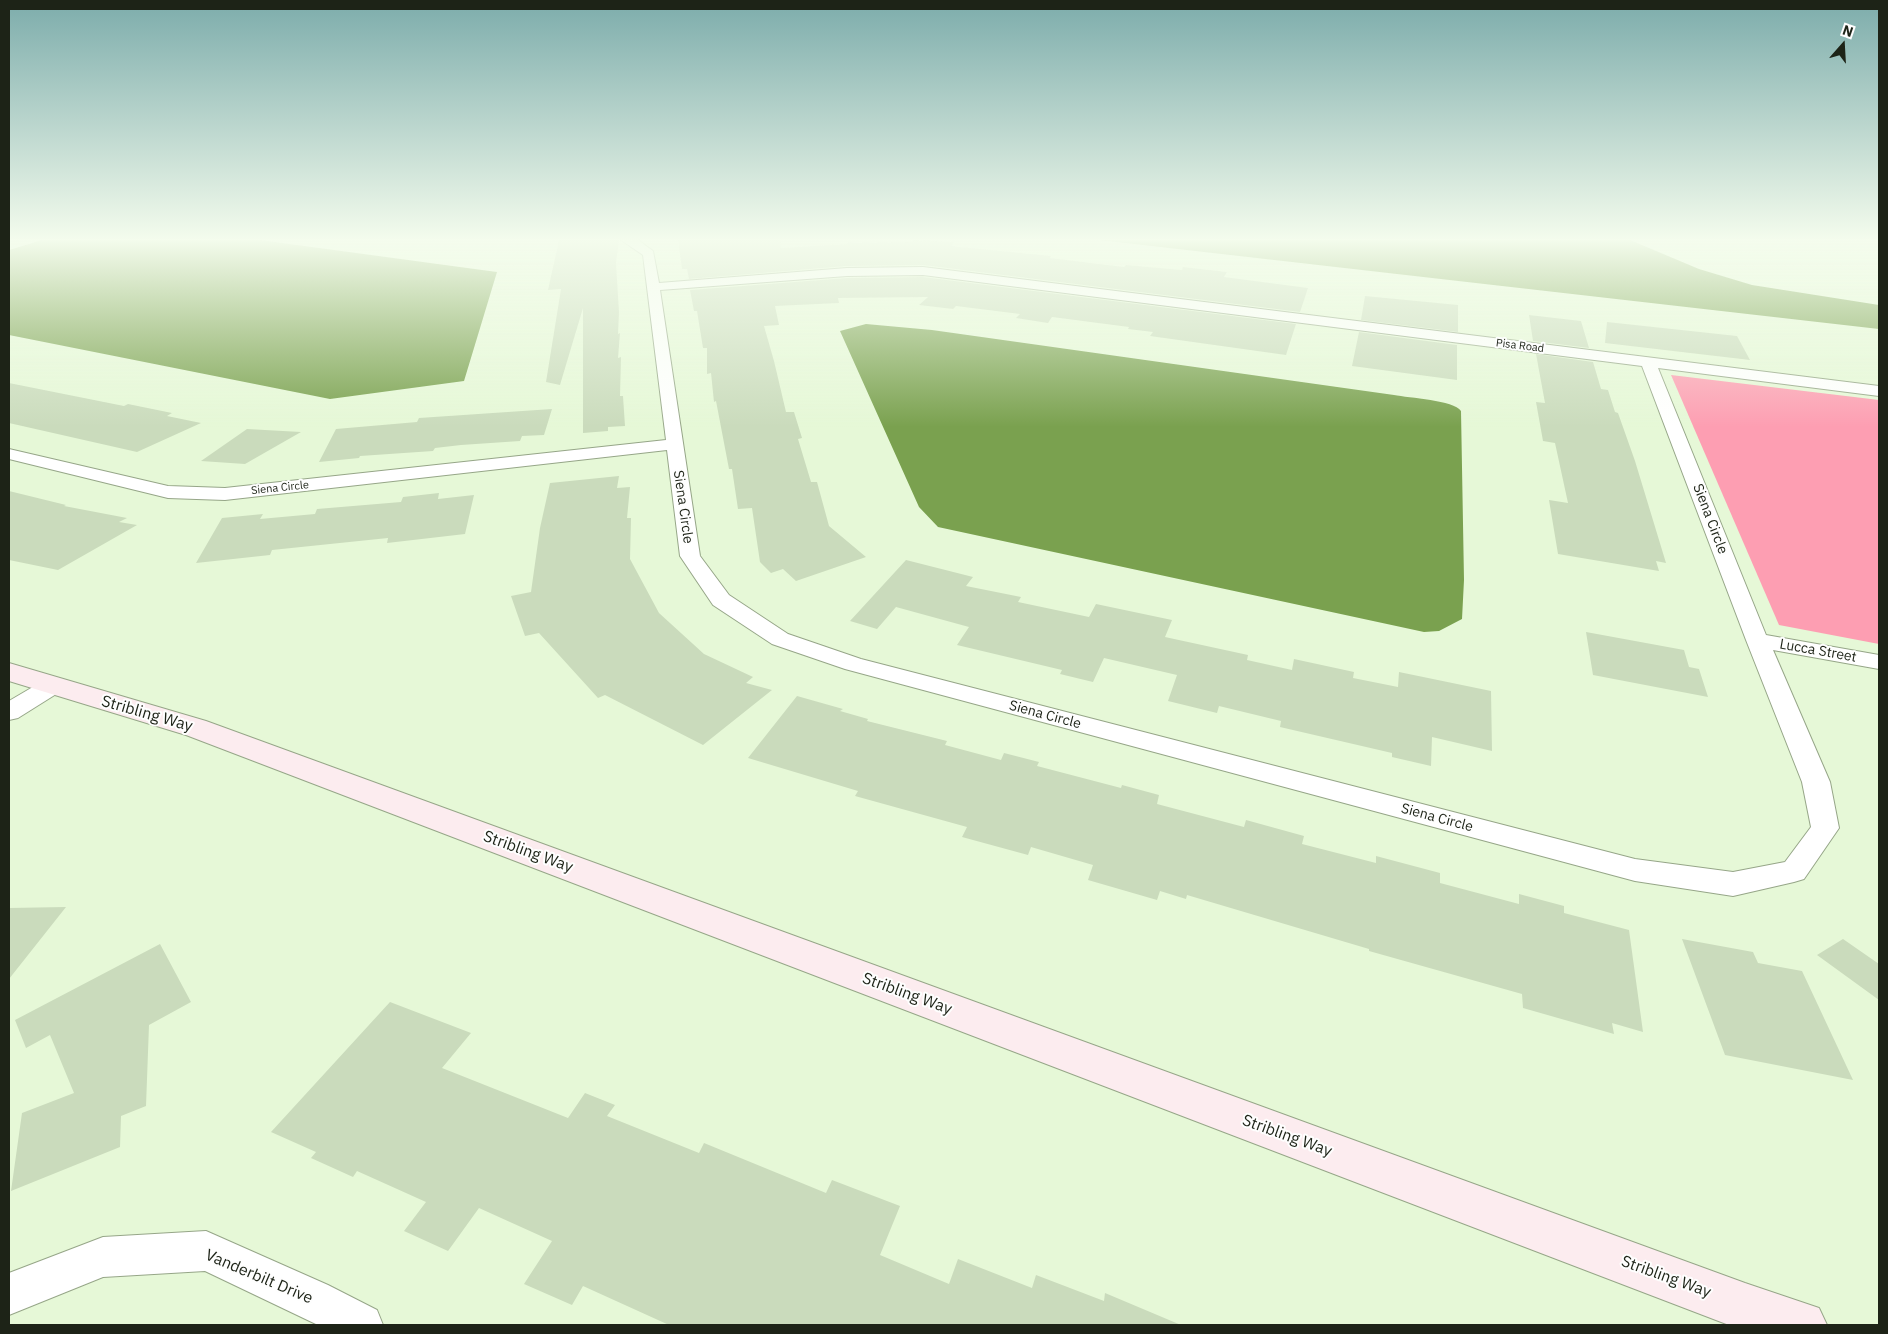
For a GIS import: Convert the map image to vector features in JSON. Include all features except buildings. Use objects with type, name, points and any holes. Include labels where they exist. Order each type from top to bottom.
[{"type":"street","name":"Siena Circle","points":[[656,302],[690,556],[721,600],[780,639],[853,664],[1635,870],[1734,884],[1794,871],[1825,828],[1816,782],[1757,640],[1648,362]]},
{"type":"street","name":"Pisa Road","points":[[1166,302],[1879,391]]},
{"type":"street","name":"Siena Circle","points":[[9,454],[168,492],[225,494],[674,444]]},
{"type":"street","name":"Lucca Street","points":[[1757,640],[1879,662]]},
{"type":"street","name":"Stribling Way","points":[[10,674],[196,728],[1727,1300],[1802,1325]]},
{"type":"street","points":[[9,712],[52,686]]},
{"type":"street","name":"Vanderbilt Drive","points":[[9,1294],[103,1257],[206,1251],[313,1300],[362,1325]]},
{"type":"shaded area","points":[[9,302],[488,302],[464,381],[330,399],[9,335]]},
{"type":"shaded area","points":[[1645,302],[1862,302],[1879,305],[1879,329]]},
{"type":"shaded area","points":[[866,324],[932,330],[1420,398],[1457,407],[1461,411],[1464,580],[1462,619],[1439,631],[1424,632],[938,527],[919,507],[840,331]]},
{"type":"shaded area","points":[[1671,375],[1879,400],[1879,644],[1779,625]]}]
